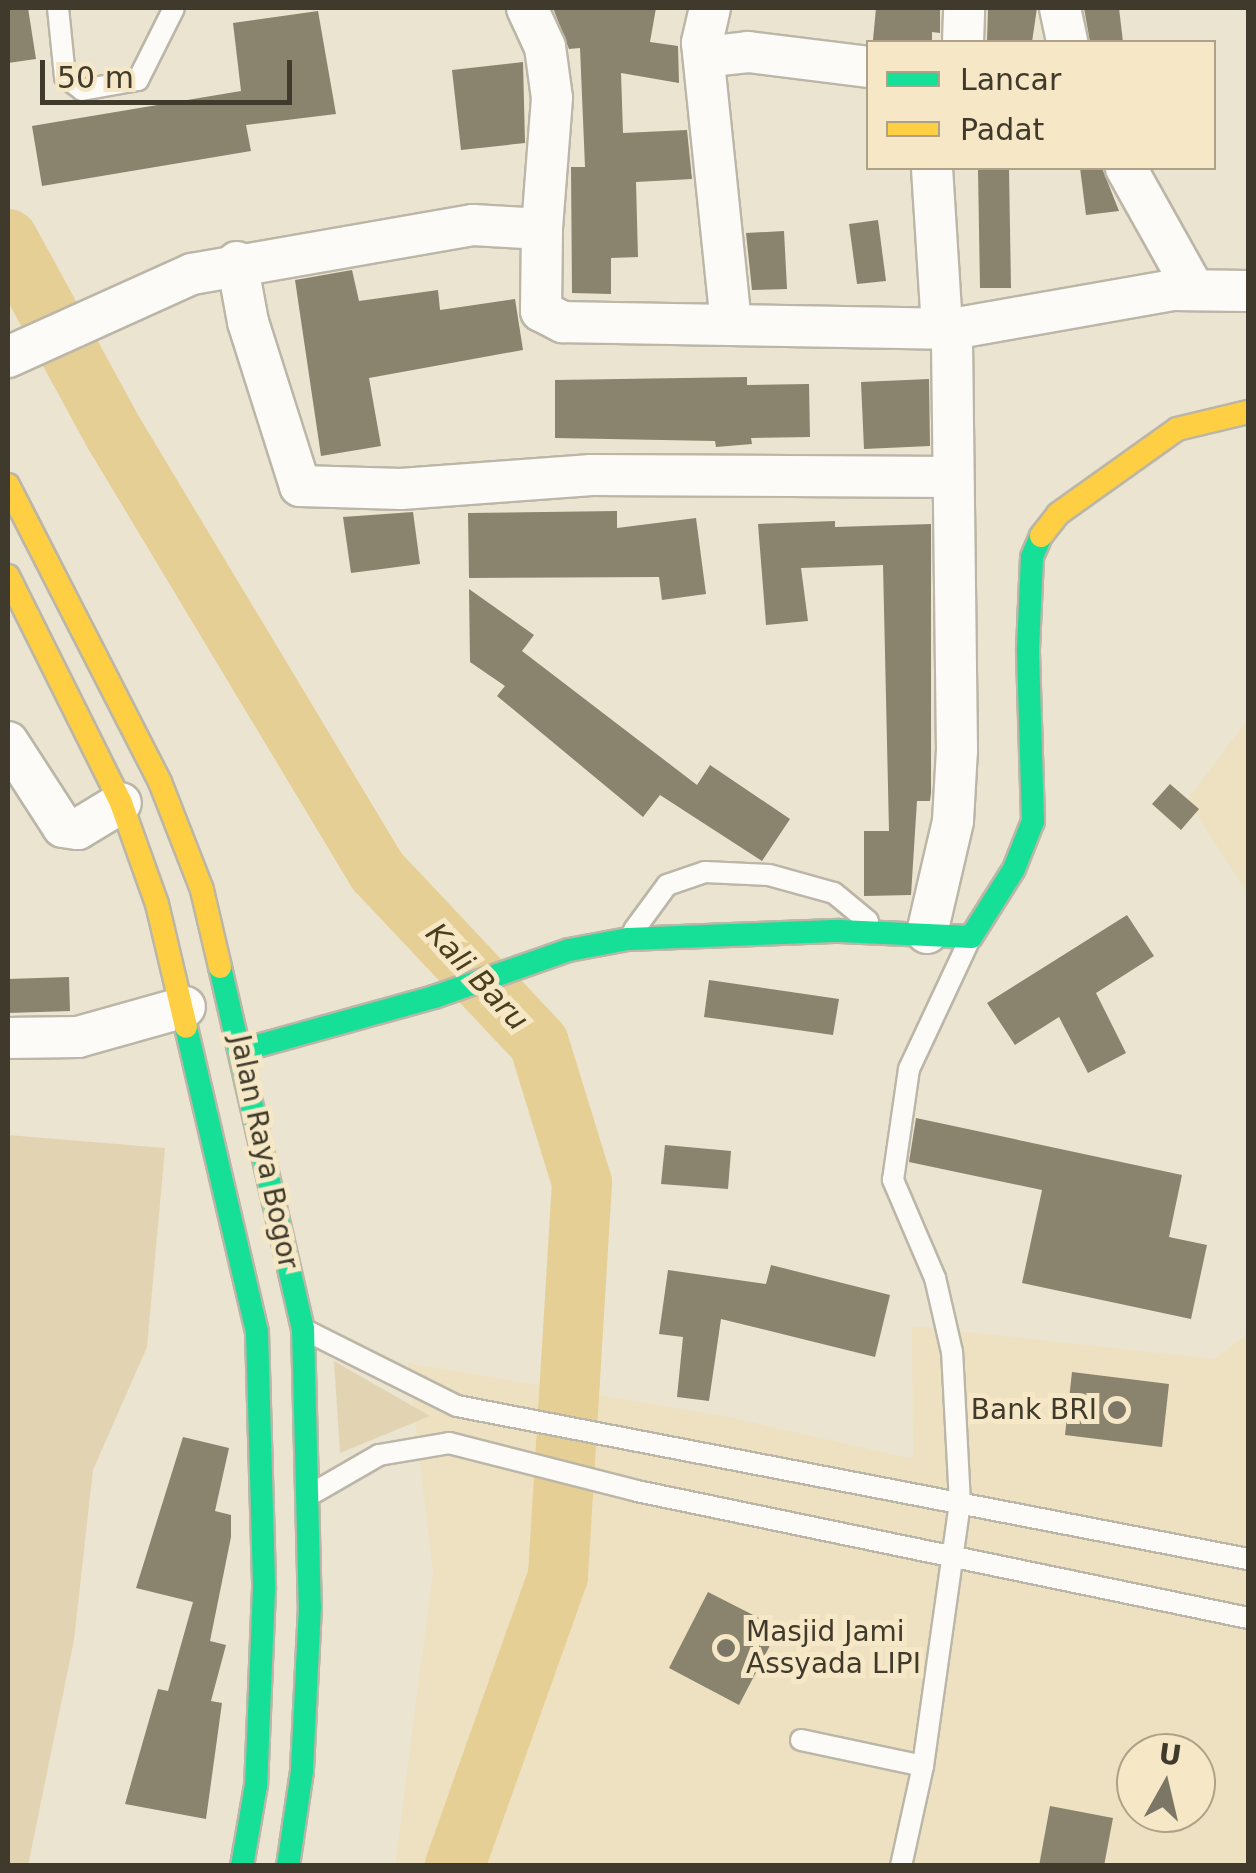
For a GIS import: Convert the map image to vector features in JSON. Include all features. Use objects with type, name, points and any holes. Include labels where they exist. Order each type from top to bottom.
[{"type":"main road","points":[[244,1050],[434,997],[568,950],[628,938],[881,932],[971,937],[1014,870],[1032,821],[1028,649],[1032,558],[1040,538],[1058,514],[1177,429],[1214,414],[1248,412]]},
{"type":"main road","name":"Jalan Raya Bogor","points":[[8,485],[160,782],[202,890],[244,1050],[303,1328],[309,1496],[302,1771],[288,1866]]},
{"type":"main road","name":"Jalan Raya Bogor","points":[[8,576],[122,803],[185,1007],[257,1332],[264,1589],[256,1784],[242,1866]]},
{"type":"street","points":[[527,8],[545,47],[552,98],[542,230],[541,311],[550,320],[947,329],[1193,288],[1248,290]]},
{"type":"street","points":[[710,8],[704,57],[731,322]]},
{"type":"street","points":[[963,40],[964,8]]},
{"type":"street","points":[[1060,8],[1067,40]]},
{"type":"street","points":[[704,57],[748,52],[866,67]]},
{"type":"street","points":[[926,933],[952,821],[957,750],[947,329],[932,170]]},
{"type":"street","points":[[1127,170],[1193,288]]},
{"type":"street","points":[[8,357],[134,300],[237,262],[473,225],[542,230]]},
{"type":"street","points":[[237,262],[252,339],[300,486],[401,488],[591,475],[950,476]]},
{"type":"street","points":[[8,742],[64,826],[78,829],[122,803]]},
{"type":"street","points":[[8,1038],[78,1037],[185,1007]]},
{"type":"lane","points":[[58,8],[64,77],[82,90],[138,80],[174,8]]},
{"type":"lane","points":[[628,938],[667,886],[705,872],[769,875],[834,893],[881,932]]},
{"type":"lane","points":[[900,1866],[923,1766],[960,1503],[952,1352],[935,1278],[893,1180],[909,1069],[971,937]]},
{"type":"lane","points":[[303,1328],[457,1406],[1248,1559]]},
{"type":"lane","points":[[449,1443],[457,1406]]},
{"type":"lane","points":[[309,1496],[379,1455],[449,1443],[637,1491],[1248,1618]]},
{"type":"lane","points":[[801,1740],[923,1766]]},
{"type":"shaded area","points":[[1248,719],[1248,894],[1187,800]]},
{"type":"shaded area","points":[[8,1135],[165,1148],[147,1347],[93,1470],[74,1640],[28,1866],[8,1865]]},
{"type":"shaded area","points":[[912,1326],[1215,1359],[1248,1333],[1248,1865],[395,1866],[433,1571],[408,1363],[724,1416],[913,1459]]},
{"type":"shaded area","points":[[334,1361],[430,1416],[340,1453]]},
{"type":"building","points":[[8,8],[28,8],[36,59],[8,63]]},
{"type":"building","points":[[553,8],[656,8],[650,42],[678,46],[679,83],[621,73],[623,133],[687,130],[692,179],[636,182],[638,257],[611,258],[611,294],[572,293],[571,167],[585,167],[580,48],[569,49]]},
{"type":"building","points":[[876,8],[940,8],[940,33],[932,32],[932,40],[873,40]]},
{"type":"building","points":[[988,8],[1037,8],[1032,40],[987,40]]},
{"type":"building","points":[[1084,8],[1119,8],[1123,40],[1090,40]]},
{"type":"building","points":[[318,11],[336,114],[246,125],[251,151],[42,186],[32,126],[241,91],[233,23]]},
{"type":"building","points":[[523,62],[525,143],[461,150],[452,70]]},
{"type":"building","points":[[978,170],[1009,170],[1011,288],[980,288]]},
{"type":"building","points":[[1080,170],[1103,170],[1119,211],[1086,215]]},
{"type":"building","points":[[878,220],[886,281],[857,284],[849,224]]},
{"type":"building","points":[[784,231],[787,289],[752,290],[746,233]]},
{"type":"building","points":[[352,270],[359,301],[438,290],[440,310],[515,299],[523,350],[369,378],[381,446],[321,456],[295,280]]},
{"type":"building","points":[[747,377],[747,385],[809,384],[810,437],[751,438],[752,444],[716,447],[715,441],[555,438],[555,380]]},
{"type":"building","points":[[929,379],[930,446],[864,449],[861,382]]},
{"type":"building","points":[[617,511],[617,528],[696,518],[706,594],[662,600],[659,577],[469,578],[468,513]]},
{"type":"building","points":[[413,512],[420,564],[351,573],[343,517]]},
{"type":"building","points":[[835,521],[835,527],[931,524],[931,793],[930,801],[917,801],[911,895],[864,896],[864,831],[889,831],[883,565],[801,568],[808,621],[766,625],[758,524]]},
{"type":"building","points":[[469,589],[534,635],[522,651],[697,785],[710,765],[790,819],[762,861],[660,795],[643,817],[497,696],[505,686],[470,662]]},
{"type":"building","points":[[1170,784],[1199,809],[1181,830],[1152,804]]},
{"type":"building","points":[[1127,915],[1154,956],[1096,993],[1126,1053],[1088,1073],[1059,1017],[1015,1045],[987,1003]]},
{"type":"building","points":[[69,977],[70,1011],[8,1013],[8,979]]},
{"type":"building","points":[[709,980],[839,999],[833,1035],[704,1017]]},
{"type":"building","points":[[916,1118],[1182,1175],[1169,1237],[1207,1245],[1191,1319],[1022,1283],[1042,1190],[909,1162]]},
{"type":"building","points":[[665,1145],[731,1151],[728,1189],[661,1184]]},
{"type":"building","points":[[771,1265],[890,1295],[875,1357],[721,1319],[709,1401],[677,1397],[683,1337],[659,1334],[668,1270],[766,1284]]},
{"type":"building","name":"Bank BRI","points":[[1072,1372],[1169,1384],[1162,1447],[1065,1435]]},
{"type":"building","points":[[183,1437],[229,1448],[215,1511],[231,1515],[231,1537],[210,1641],[226,1645],[211,1701],[222,1703],[206,1819],[125,1804],[158,1689],[168,1691],[193,1602],[136,1588]]},
{"type":"building","points":[[708,1592],[779,1628],[739,1705],[669,1668]]},
{"type":"building","points":[[1050,1806],[1113,1818],[1104,1866],[1039,1866]]},
{"type":"waterway","name":"Kali Baru","points":[[8,239],[115,435],[377,871],[539,1043],[582,1183],[558,1576],[455,1866]]},
{"type":"traffic: fast","points":[[243,1050],[434,997],[569,950],[628,939],[840,931],[971,937],[1014,869],[1033,821],[1028,649],[1032,557],[1041,536]]},
{"type":"traffic: fast","points":[[220,967],[303,1328],[310,1606],[302,1771],[288,1866]]},
{"type":"traffic: fast","points":[[186,1027],[257,1332],[264,1589],[256,1785],[242,1866]]},
{"type":"traffic: slow","points":[[1041,536],[1058,514],[1177,429],[1248,412]]},
{"type":"traffic: slow","points":[[8,485],[160,782],[202,890],[220,967]]},
{"type":"traffic: slow","points":[[8,576],[121,803],[157,904],[186,1027]]},
{"type":"place","name":"Bank BRI","points":[[1117,1410]]},
{"type":"place","name":"Masjid Jami Assyada LIPI","points":[[726,1648]]}]
